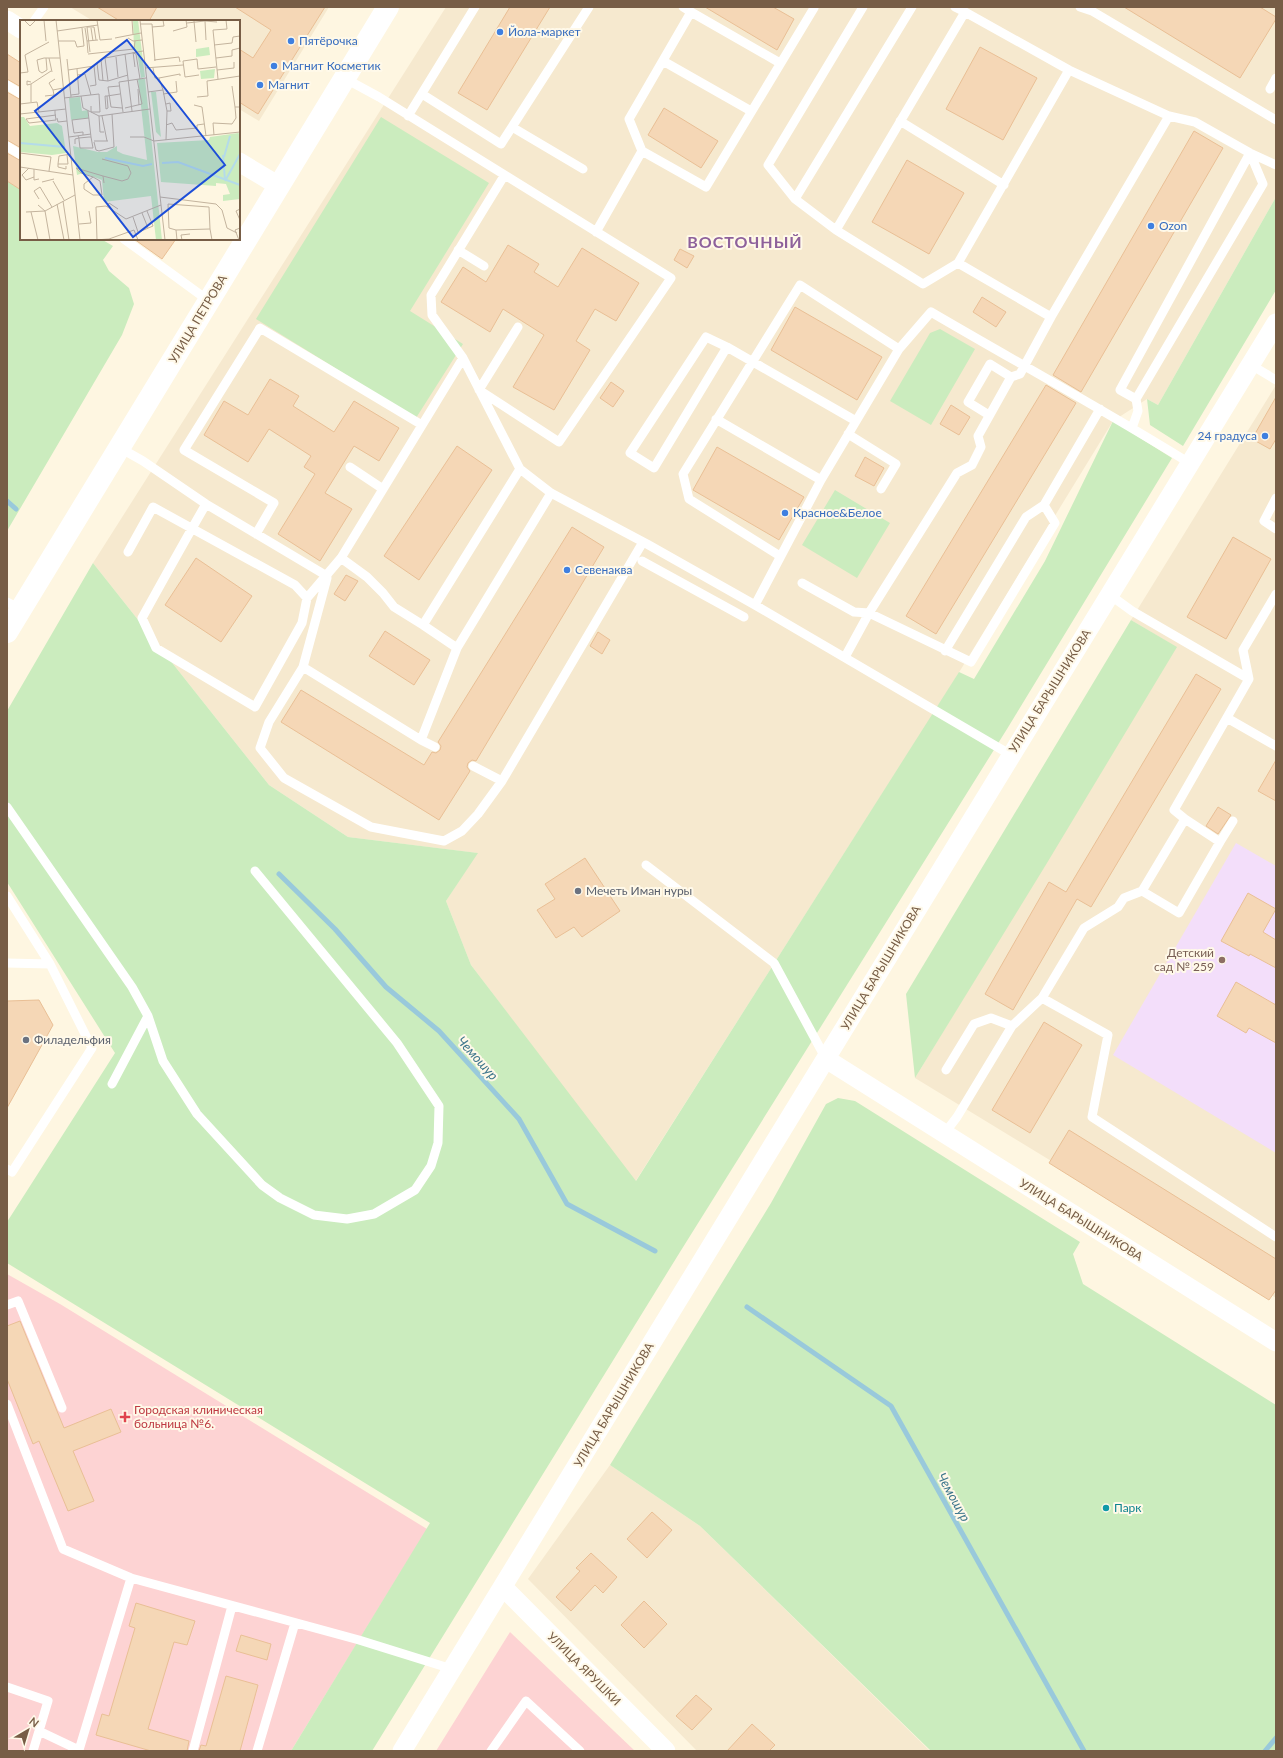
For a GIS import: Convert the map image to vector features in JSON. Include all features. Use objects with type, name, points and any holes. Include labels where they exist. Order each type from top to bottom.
[{"type":"main road","name":"УЛИЦА ПЕТРОВА","points":[[7,632],[14,606],[120,448],[388,7]]},
{"type":"street","points":[[7,20],[20,28]]},
{"type":"street","points":[[240,163],[279,186]]},
{"type":"street","name":"УЛИЦА БАРЫШНИКОВА","points":[[402,1751],[1276,324]]},
{"type":"street","name":"УЛИЦА БАРЫШНИКОВА","points":[[826,1060],[1276,1342]]},
{"type":"street","name":"УЛИЦА ЯРУШКИ","points":[[503,1587],[666,1751]]},
{"type":"lane","points":[[35,20],[44,7]]},
{"type":"lane","points":[[408,116],[475,7]]},
{"type":"lane","points":[[422,94],[501,144],[590,7]]},
{"type":"lane","points":[[780,63],[687,9],[663,61],[629,119],[642,151],[706,187],[814,7]]},
{"type":"lane","points":[[863,7],[768,164],[795,199],[836,230],[923,284],[958,263],[1069,70]]},
{"type":"lane","points":[[795,199],[912,7]]},
{"type":"lane","points":[[955,7],[1069,70],[1169,116],[1195,122],[1250,153],[1276,165]]},
{"type":"lane","points":[[1080,7],[1092,11],[1276,120]]},
{"type":"lane","points":[[836,230],[965,12]]},
{"type":"lane","points":[[663,61],[751,111]]},
{"type":"lane","points":[[344,78],[379,97],[504,176],[671,278],[560,442],[479,390]]},
{"type":"lane","points":[[1270,89],[1276,78]]},
{"type":"lane","points":[[7,85],[20,93]]},
{"type":"lane","points":[[845,657],[869,613],[957,473],[972,465],[981,447],[978,436],[1011,377],[1020,374],[1050,317],[1169,116]]},
{"type":"lane","points":[[900,121],[1004,185]]},
{"type":"lane","points":[[512,127],[583,169]]},
{"type":"lane","points":[[7,146],[20,154]]},
{"type":"lane","points":[[596,232],[642,151]]},
{"type":"lane","points":[[1132,428],[1138,411],[1136,399],[1263,184],[1250,153]]},
{"type":"lane","points":[[1136,399],[1120,390],[1250,153]]},
{"type":"lane","points":[[504,176],[430,295],[432,315],[463,358],[520,469],[551,493],[643,542],[755,605],[1011,755]]},
{"type":"lane","points":[[125,240],[209,301]]},
{"type":"lane","points":[[458,250],[484,266]]},
{"type":"lane","points":[[958,263],[1050,317]]},
{"type":"lane","points":[[780,556],[689,499],[683,474],[800,285],[899,349]]},
{"type":"lane","points":[[755,605],[821,480],[899,349],[931,312],[1024,367],[1100,409],[1191,464]]},
{"type":"lane","points":[[479,390],[518,326]]},
{"type":"lane","points":[[256,534],[274,503],[184,450],[260,328],[422,425]]},
{"type":"lane","points":[[727,348],[654,468],[630,454],[706,337],[727,348],[856,421]]},
{"type":"lane","points":[[206,504],[142,618],[156,648],[255,707],[302,623],[307,598],[341,558],[463,358]]},
{"type":"lane","points":[[990,415],[968,402],[990,364],[1011,377]]},
{"type":"lane","points":[[1251,365],[1276,380]]},
{"type":"lane","points":[[945,651],[1026,517],[1044,505],[1100,409]]},
{"type":"lane","points":[[716,419],[821,480]]},
{"type":"lane","points":[[848,434],[896,464],[881,489]]},
{"type":"lane","points":[[120,448],[143,461],[206,504],[327,576]]},
{"type":"lane","points":[[350,468],[383,489]]},
{"type":"lane","points":[[423,626],[520,469]]},
{"type":"lane","points":[[421,740],[457,648],[551,493]]},
{"type":"lane","points":[[1276,498],[1264,521],[1276,529]]},
{"type":"lane","points":[[802,583],[854,612],[869,613],[945,651],[971,662],[1055,523],[1044,505]]},
{"type":"lane","points":[[128,552],[153,507],[295,585],[307,598]]},
{"type":"lane","points":[[327,576],[303,667],[269,722],[260,748],[284,778],[371,827],[444,841],[462,831],[478,814],[502,781],[643,542]]},
{"type":"lane","points":[[341,558],[367,577],[394,607],[457,648]]},
{"type":"lane","points":[[642,561],[744,617]]},
{"type":"lane","points":[[693,589],[701,575]]},
{"type":"lane","points":[[1220,842],[1174,810],[1249,678],[1243,650],[1276,594]]},
{"type":"lane","points":[[1110,595],[1132,611],[1249,678]]},
{"type":"lane","points":[[303,667],[421,740],[435,747]]},
{"type":"lane","points":[[1227,718],[1276,746]]},
{"type":"lane","points":[[473,766],[502,781]]},
{"type":"lane","points":[[7,807],[132,987],[148,1016],[163,1061],[197,1114],[262,1185],[280,1198],[314,1215],[347,1219],[374,1214],[415,1190],[431,1166],[438,1143],[439,1106],[397,1043],[255,871]]},
{"type":"lane","points":[[944,1134],[957,1117],[1012,1026],[1042,998],[1084,928],[1118,907],[1124,898],[1142,891],[1185,819]]},
{"type":"lane","points":[[1142,891],[1179,913],[1233,821]]},
{"type":"lane","points":[[646,865],[774,963],[826,1060]]},
{"type":"lane","points":[[7,896],[50,964],[92,1048],[12,1172],[7,1169]]},
{"type":"lane","points":[[7,963],[50,964]]},
{"type":"lane","points":[[1042,998],[1108,1035],[1092,1117],[1276,1237]]},
{"type":"lane","points":[[112,1084],[148,1016]]},
{"type":"lane","points":[[946,1070],[974,1024],[991,1018],[1012,1026]]},
{"type":"lane","points":[[7,1305],[18,1301],[62,1408]]},
{"type":"lane","points":[[7,1404],[63,1549],[131,1578],[366,1642],[452,1669]]},
{"type":"lane","points":[[39,1731],[82,1750],[131,1578]]},
{"type":"lane","points":[[193,1751],[232,1606]]},
{"type":"lane","points":[[257,1751],[295,1623]]},
{"type":"lane","points":[[7,1687],[48,1701],[33,1751]]},
{"type":"lane","points":[[491,1751],[526,1701],[580,1751]]},
{"type":"shaded area","points":[[70,7],[329,7],[259,121],[240,110],[240,20],[91,20]]},
{"type":"shaded area","points":[[446,7],[1276,7],[1276,197],[1158,405],[1147,399],[1113,421],[947,692],[635,1182],[471,965],[446,901],[477,853],[348,837],[269,785],[93,563]]},
{"type":"shaded area","points":[[1276,385],[1276,1298],[915,1078],[1176,647],[1131,620]]},
{"type":"shaded area","name":"Детский сад № 259","points":[[1236,843],[1276,866],[1276,1153],[1113,1055]]},
{"type":"shaded area","name":"Городская клиническая больница №6.","points":[[7,1274],[60,1304],[427,1529],[291,1751],[7,1751]]},
{"type":"shaded area","points":[[610,1465],[700,1526],[930,1751],[697,1751],[528,1579]]},
{"type":"shaded area","points":[[510,1632],[635,1751],[436,1751]]},
{"type":"green space","points":[[381,117],[489,183],[410,311],[463,344],[416,418],[256,319]]},
{"type":"green space","points":[[7,181],[20,189],[20,240],[103,240],[113,246],[103,260],[109,271],[129,288],[134,304],[122,335],[7,531]]},
{"type":"green space","points":[[1276,197],[1276,290],[1183,446],[1150,425],[1147,399],[1158,405]]},
{"type":"green space","points":[[940,329],[975,349],[931,425],[890,401],[930,333]]},
{"type":"green space","points":[[1113,421],[1172,458],[1007,729],[680,1252],[372,1751],[291,1751],[430,1523],[7,1263],[7,1222],[115,1053],[7,882],[7,711],[93,563],[269,785],[348,837],[478,853],[446,901],[471,965],[636,1181],[959,672],[974,679],[1045,561]]},
{"type":"green space","points":[[835,490],[890,523],[857,578],[802,545]]},
{"type":"green space","points":[[1131,620],[1177,647],[915,1078],[906,994]]},
{"type":"green space","points":[[838,1098],[855,1101],[1080,1242],[1073,1254],[1083,1284],[1276,1405],[1276,1751],[931,1751],[700,1526],[610,1465],[771,1203],[826,1104]]},
{"type":"building","points":[[97,7],[157,7],[150,20],[118,20]]},
{"type":"building","points":[[235,7],[325,7],[258,114],[240,103],[240,50],[253,58],[271,30]]},
{"type":"building","points":[[510,7],[550,7],[487,110],[458,93]]},
{"type":"building","points":[[705,7],[773,7],[794,19],[777,50]]},
{"type":"building","points":[[1124,7],[1260,7],[1276,17],[1276,19],[1240,78]]},
{"type":"building","points":[[980,47],[1037,78],[1003,140],[946,109]]},
{"type":"building","points":[[7,54],[20,62],[20,86],[7,79]]},
{"type":"building","points":[[7,92],[20,99],[20,147],[7,140]]},
{"type":"building","points":[[664,108],[718,141],[701,168],[648,135]]},
{"type":"building","points":[[1194,131],[1223,148],[1081,392],[1053,375]]},
{"type":"building","points":[[7,153],[20,160],[20,189],[7,181]]},
{"type":"building","points":[[907,160],[964,193],[929,254],[872,222]]},
{"type":"building","points":[[135,240],[175,240],[162,259]]},
{"type":"building","points":[[508,245],[539,264],[534,272],[558,287],[582,248],[639,283],[616,321],[595,309],[576,341],[590,350],[554,410],[513,387],[544,335],[503,309],[490,332],[441,302],[463,267],[486,282]]},
{"type":"building","points":[[680,249],[694,256],[687,268],[674,260]]},
{"type":"building","points":[[982,297],[1006,312],[996,327],[973,312]]},
{"type":"building","points":[[795,307],[882,357],[857,400],[771,350]]},
{"type":"building","points":[[270,379],[299,396],[293,406],[334,432],[354,401],[399,428],[379,461],[354,446],[325,493],[352,509],[320,561],[278,534],[315,474],[304,467],[311,456],[269,429],[248,462],[204,435],[224,401],[248,415]]},
{"type":"building","points":[[611,382],[624,391],[613,407],[600,398]]},
{"type":"building","points":[[1046,385],[1076,403],[936,634],[906,616]]},
{"type":"building","points":[[1276,397],[1276,439],[1270,449],[1252,439]]},
{"type":"building","points":[[951,405],[970,417],[959,435],[940,424]]},
{"type":"building","points":[[457,446],[492,470],[419,580],[384,556]]},
{"type":"building","points":[[717,447],[804,497],[779,540],[693,490]]},
{"type":"building","points":[[865,457],[884,468],[874,486],[855,476]]},
{"type":"building","points":[[572,527],[604,547],[476,761],[472,760],[468,763],[467,767],[470,771],[439,820],[281,722],[301,690],[424,765],[432,752],[436,753],[440,750],[441,746],[438,742]]},
{"type":"building","points":[[1233,537],[1271,559],[1226,639],[1187,617]]},
{"type":"building","points":[[196,558],[252,596],[221,642],[165,605]]},
{"type":"building","points":[[346,575],[358,581],[345,601],[334,594]]},
{"type":"building","points":[[385,631],[430,660],[414,685],[369,656]]},
{"type":"building","points":[[598,632],[610,640],[602,654],[590,646]]},
{"type":"building","points":[[1196,674],[1221,689],[1091,907],[1077,899],[1013,1010],[985,994],[1049,882],[1066,892]]},
{"type":"building","points":[[1276,760],[1276,801],[1258,791]]},
{"type":"building","points":[[1218,807],[1231,815],[1218,834],[1206,826]]},
{"type":"building","name":"Мечеть Иман нуры","points":[[585,858],[620,911],[582,937],[574,927],[556,938],[537,910],[555,899],[545,884]]},
{"type":"building","points":[[1248,893],[1276,909],[1263,932],[1276,940],[1276,968],[1221,941]]},
{"type":"building","points":[[1236,982],[1276,1005],[1276,1043],[1249,1028],[1246,1033],[1217,1016]]},
{"type":"building","name":"Филадельфия","points":[[39,1000],[53,1025],[7,1108],[7,1001]]},
{"type":"building","points":[[1044,1022],[1082,1045],[1030,1133],[992,1110]]},
{"type":"building","points":[[1069,1130],[1276,1259],[1276,1290],[1269,1300],[1049,1163]]},
{"type":"building","points":[[20,1321],[64,1428],[111,1409],[121,1432],[73,1451],[94,1501],[68,1511],[39,1441],[33,1444],[7,1379],[7,1326]]},
{"type":"building","points":[[652,1512],[672,1530],[647,1558],[627,1539]]},
{"type":"building","points":[[591,1553],[617,1577],[603,1593],[595,1585],[571,1611],[556,1597],[580,1571],[576,1568]]},
{"type":"building","points":[[644,1601],[667,1624],[644,1648],[621,1625]]},
{"type":"building","points":[[136,1603],[195,1621],[187,1645],[174,1642],[148,1729],[189,1741],[187,1751],[151,1751],[96,1735],[102,1714],[109,1716],[135,1628],[129,1626]]},
{"type":"building","points":[[241,1635],[271,1644],[267,1660],[236,1651]]},
{"type":"building","points":[[226,1676],[258,1685],[240,1751],[199,1751],[201,1745],[206,1746]]},
{"type":"building","points":[[696,1695],[712,1709],[692,1730],[676,1716]]},
{"type":"building","points":[[752,1724],[775,1745],[769,1751],[727,1751]]},
{"type":"waterway","name":"Чемошур","points":[[7,501],[16,509]]},
{"type":"waterway","name":"Чемошур","points":[[279,874],[335,929],[386,987],[439,1031],[519,1119],[567,1204],[655,1251]]},
{"type":"waterway","name":"Чемошур","points":[[747,1307],[891,1406],[1084,1751]]},
{"type":"waterway","points":[[1265,1751],[1276,1738]]},
{"type":"place","name":"Йола-маркет","points":[[500,32]]},
{"type":"place","name":"Пятёрочка","points":[[291,41]]},
{"type":"place","name":"Магнит Косметик","points":[[274,66]]},
{"type":"place","name":"Магнит","points":[[260,85]]},
{"type":"place","name":"Ozon","points":[[1151,226]]},
{"type":"place","name":"24 градуса","points":[[1265,436]]},
{"type":"place","name":"Красное&Белое","points":[[785,513]]},
{"type":"place","name":"Севенаква","points":[[567,570]]},
{"type":"place","name":"Мечеть Иман нуры","points":[[578,891]]},
{"type":"place","name":"Детский сад № 259","points":[[1222,960]]},
{"type":"place","name":"Филадельфия","points":[[26,1040]]},
{"type":"place","name":"Городская клиническая больница №6.","points":[[125,1417]]},
{"type":"place","name":"Парк","points":[[1106,1508]]},
{"type":"district","name":"ВОСТОЧНЫЙ","points":[[745,242]]}]
